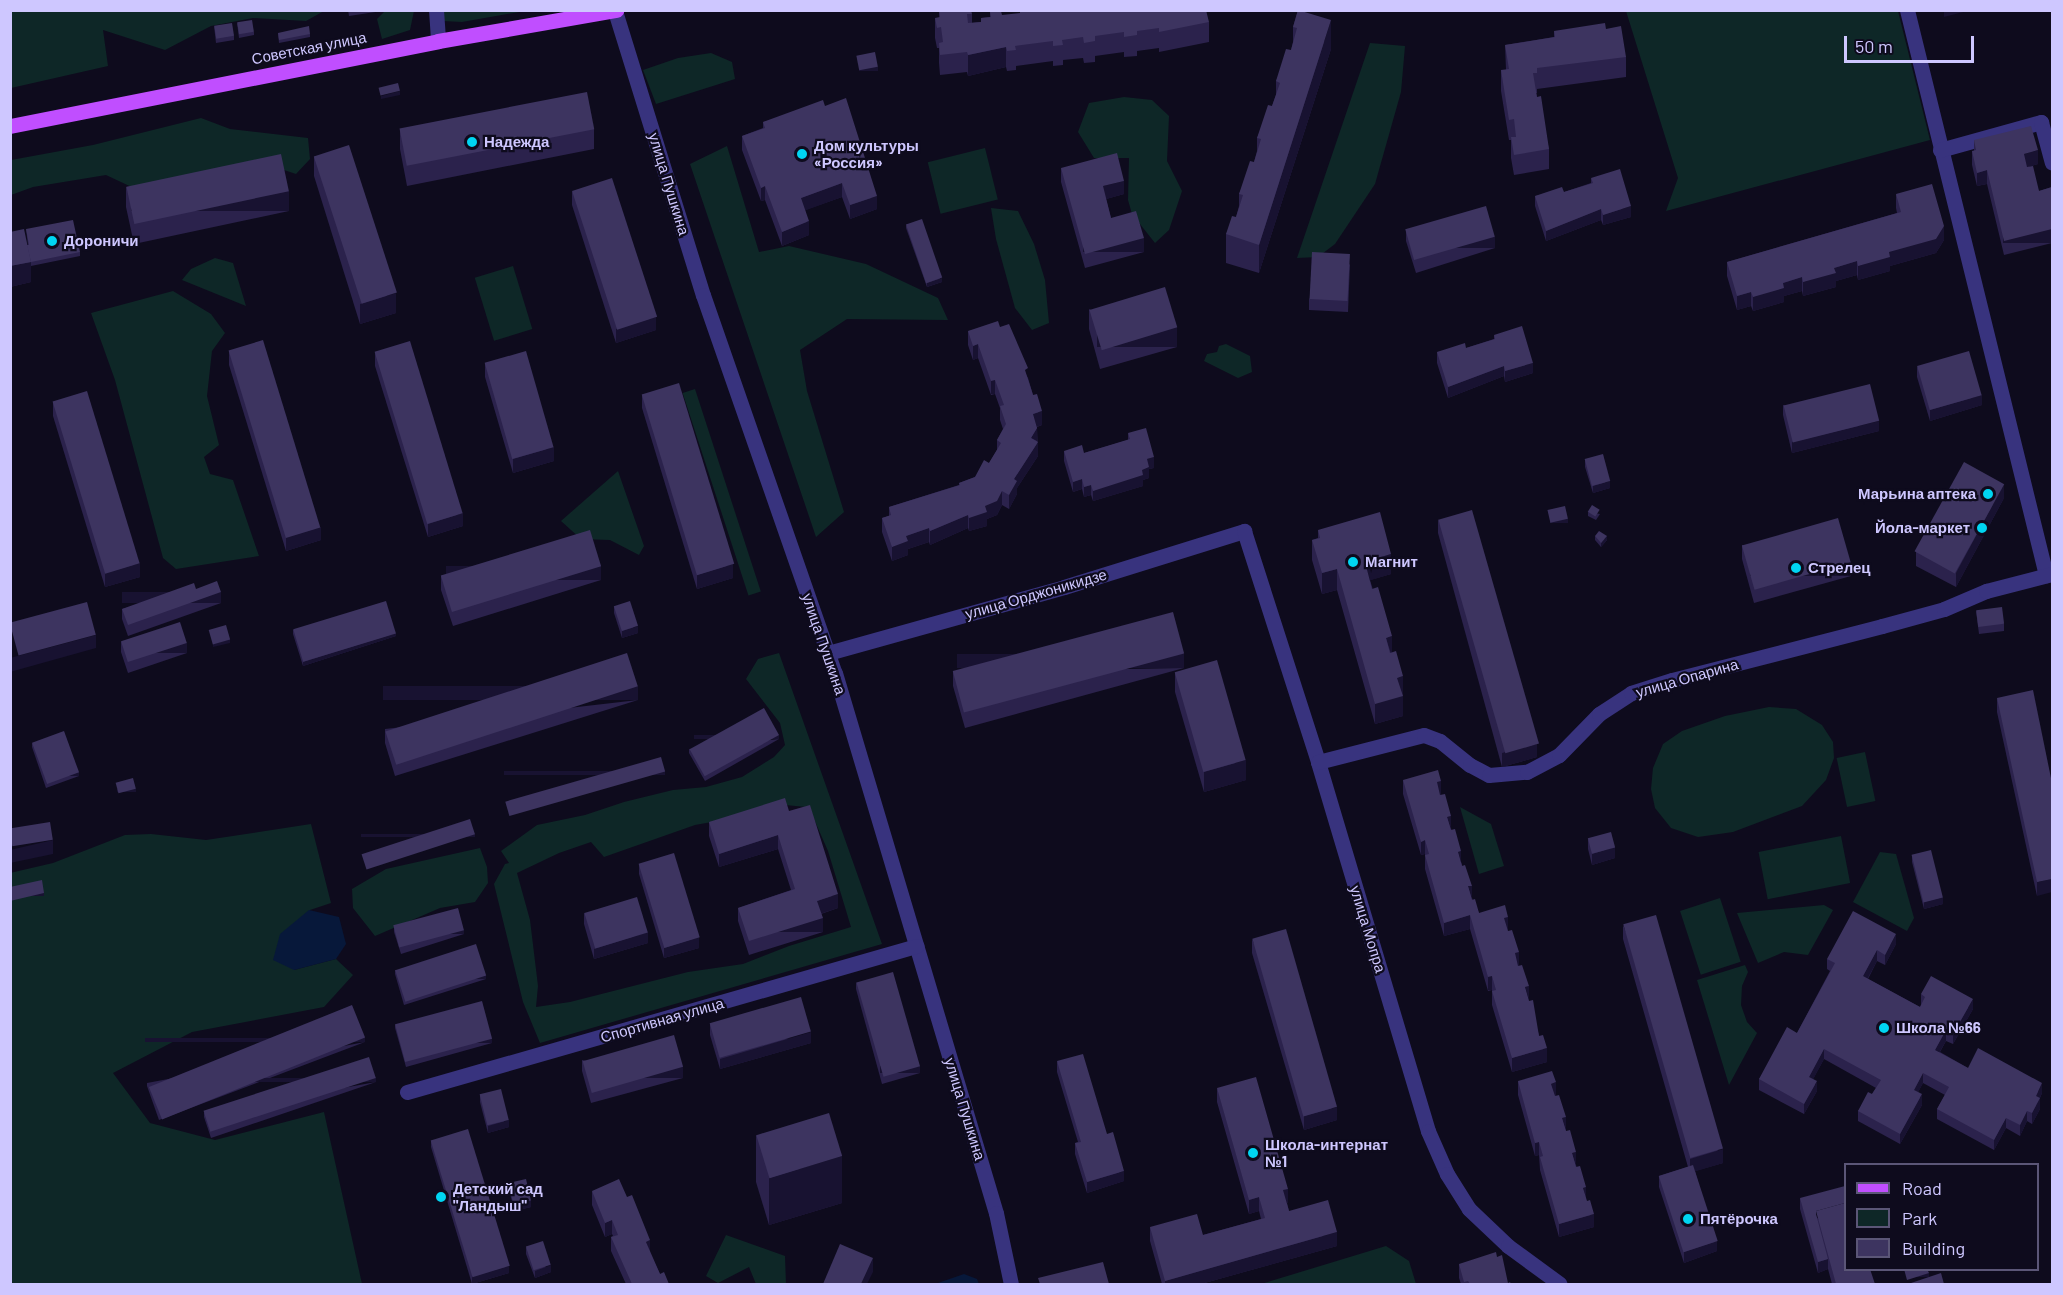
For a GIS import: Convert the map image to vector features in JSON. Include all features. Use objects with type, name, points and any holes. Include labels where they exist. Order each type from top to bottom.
[{"type":"main road","name":"Советская улица","points":[[10,126],[438,41],[615,11]]},
{"type":"street","points":[[436,10],[438,41]]},
{"type":"street","points":[[1907,10],[1940,150],[2049,574]]},
{"type":"street","name":"улица Пушкина","points":[[615,11],[704,295],[828,653],[996,1213],[1011,1284]]},
{"type":"street","points":[[1940,150],[2041,122],[2052,163]]},
{"type":"street","name":"улица Орджоникидзе","points":[[828,653],[1064,587],[1244,531]]},
{"type":"street","name":"улица Мопра","points":[[1244,531],[1318,762],[1428,1131],[1459,1195],[1482,1223],[1508,1246],[1560,1284]]},
{"type":"street","name":"улица Опарина","points":[[1318,762],[1424,735],[1440,741],[1484,774],[1498,776],[1527,772],[1559,755],[1599,714],[1639,690],[1944,609],[1986,591],[2049,574]]},
{"type":"street","name":"Спортивная улица","points":[[407,1092],[916,946]]},
{"type":"green space","points":[[10,11],[324,11],[306,21],[253,18],[211,26],[165,50],[103,30],[108,66],[11,88]]},
{"type":"green space","points":[[385,11],[414,11],[410,30],[382,39],[377,19]]},
{"type":"green space","points":[[444,11],[525,11],[462,22],[443,21]]},
{"type":"green space","points":[[1626,11],[1898,11],[1930,140],[1666,211],[1678,178]]},
{"type":"green space","points":[[1370,43],[1405,46],[1401,92],[1375,184],[1335,244],[1318,257],[1297,258]]},
{"type":"green space","points":[[711,53],[732,62],[735,79],[656,104],[643,70],[678,58]]},
{"type":"green space","points":[[1124,97],[1152,100],[1169,116],[1167,161],[1182,191],[1169,230],[1155,243],[1132,214],[1128,200],[1129,158],[1094,158],[1078,132],[1089,103]]},
{"type":"green space","points":[[201,118],[230,129],[308,138],[310,159],[296,174],[281,169],[138,190],[106,175],[33,187],[11,195],[11,160],[93,145]]},
{"type":"green space","points":[[727,146],[759,252],[789,246],[866,264],[938,298],[948,320],[847,319],[800,350],[807,391],[844,512],[816,537],[690,164]]},
{"type":"green space","points":[[985,148],[998,199],[941,214],[928,162]]},
{"type":"green space","points":[[991,208],[1018,211],[1034,244],[1045,280],[1049,323],[1032,330],[1015,308],[996,239]]},
{"type":"green space","points":[[215,258],[233,263],[246,306],[182,280],[191,269]]},
{"type":"green space","points":[[513,266],[532,329],[494,341],[475,278]]},
{"type":"green space","points":[[173,291],[211,314],[225,333],[212,351],[207,396],[219,445],[204,457],[210,474],[233,480],[259,556],[176,569],[163,558],[115,380],[91,313]]},
{"type":"green space","points":[[1226,344],[1250,356],[1252,372],[1238,378],[1204,361],[1207,354],[1217,352],[1219,346]]},
{"type":"green space","points":[[695,389],[761,592],[748,596],[683,393]]},
{"type":"green space","points":[[618,471],[644,546],[639,555],[610,540],[581,539],[561,521]]},
{"type":"green space","points":[[779,653],[882,944],[540,1043],[523,1002],[494,884],[505,864],[509,863],[501,851],[537,825],[585,815],[624,802],[673,790],[706,787],[742,777],[774,757],[785,745],[780,723],[746,679],[758,659]],"holes":[[[775,804],[806,807],[828,851],[851,927],[789,946],[743,964],[688,972],[570,1002],[536,1007],[538,986],[530,920],[517,873],[559,853],[591,842],[604,857],[695,825],[723,820]]]},
{"type":"green space","points":[[1769,707],[1796,709],[1822,725],[1833,742],[1834,758],[1826,780],[1802,806],[1733,832],[1698,837],[1671,828],[1655,808],[1651,789],[1653,768],[1663,744],[1682,731],[1725,716]]},
{"type":"green space","points":[[1865,752],[1875,801],[1847,807],[1837,758]]},
{"type":"green space","points":[[1460,807],[1491,824],[1504,866],[1479,874]]},
{"type":"green space","points":[[311,824],[331,903],[310,910],[294,970],[336,959],[353,975],[324,1007],[192,1032],[113,1073],[150,1123],[215,1140],[324,1112],[362,1284],[11,1284],[10,873],[53,863],[125,835],[151,834],[206,840]]},
{"type":"green space","points":[[1841,836],[1850,883],[1768,899],[1759,852]]},
{"type":"green space","points":[[480,848],[487,867],[488,883],[475,902],[440,908],[375,936],[353,908],[352,889],[386,869]]},
{"type":"green space","points":[[1880,852],[1896,854],[1914,918],[1907,931],[1853,902]]},
{"type":"green space","points":[[1720,898],[1741,962],[1701,975],[1680,911]]},
{"type":"green space","points":[[1824,905],[1833,910],[1808,955],[1784,952],[1758,963],[1737,913]]},
{"type":"green space","points":[[1745,965],[1748,972],[1742,986],[1741,1005],[1747,1022],[1757,1033],[1729,1085],[1697,980]]},
{"type":"green space","points":[[726,1235],[785,1256],[786,1284],[756,1284],[749,1267],[718,1283],[706,1276]]},
{"type":"green space","points":[[1386,1246],[1409,1261],[1416,1284],[1261,1284]]},
{"type":"water","points":[[309,910],[339,917],[346,944],[336,959],[294,970],[273,960],[280,934]]},
{"type":"water","points":[[964,1274],[977,1279],[979,1284],[935,1284]]},
{"type":"building","points":[[939,10],[971,10],[972,14],[967,14],[968,23],[981,22],[981,18],[991,17],[990,12],[1001,11],[1002,15],[1020,13],[1020,10],[1206,10],[1209,22],[1159,32],[1159,28],[1137,31],[1137,35],[1124,37],[1124,32],[1095,36],[1095,41],[1084,43],[1083,37],[1062,40],[1063,45],[1053,46],[1053,41],[1015,46],[1016,50],[1007,51],[1006,47],[968,55],[967,52],[940,55],[939,43],[943,42],[941,27],[937,28],[935,18],[940,17]]},
{"type":"building","points":[[1298,10],[1331,20],[1259,245],[1226,234],[1232,216],[1236,217],[1243,195],[1239,194],[1250,161],[1254,162],[1261,139],[1257,138],[1268,105],[1272,106],[1280,83],[1276,81],[1286,49],[1291,50],[1297,28],[1293,27]]},
{"type":"building","points":[[252,20],[254,32],[239,34],[237,22]]},
{"type":"building","points":[[232,23],[234,36],[216,39],[214,26]]},
{"type":"building","points":[[1605,23],[1606,29],[1621,26],[1626,57],[1537,68],[1537,73],[1533,73],[1537,97],[1541,96],[1549,149],[1514,155],[1511,137],[1516,137],[1514,119],[1509,120],[1501,70],[1509,69],[1505,45],[1555,37],[1554,31]]},
{"type":"building","points":[[309,26],[310,34],[279,40],[278,33]]},
{"type":"building","points":[[875,52],[878,67],[859,70],[856,56]]},
{"type":"building","points":[[398,83],[400,91],[381,96],[379,88]]},
{"type":"building","points":[[587,92],[594,129],[407,166],[400,128]]},
{"type":"building","points":[[846,98],[877,196],[850,205],[842,183],[801,198],[809,221],[782,232],[765,186],[761,188],[742,136],[765,128],[763,122],[823,100],[825,106]]},
{"type":"building","points":[[2031,126],[2038,150],[2024,154],[2027,167],[2033,166],[2039,191],[2052,187],[2052,229],[2004,241],[1987,170],[1977,173],[1972,151],[1976,150],[1974,140]]},
{"type":"building","points":[[349,145],[397,292],[362,304],[314,156]]},
{"type":"building","points":[[1117,153],[1124,181],[1103,186],[1111,218],[1136,211],[1144,238],[1085,254],[1061,168]]},
{"type":"building","points":[[281,154],[289,191],[134,224],[126,187]]},
{"type":"building","points":[[1620,169],[1631,206],[1603,215],[1601,209],[1546,231],[1535,196],[1562,187],[1564,192],[1593,183],[1591,178]]},
{"type":"building","points":[[612,178],[657,317],[617,330],[572,191]]},
{"type":"building","points":[[1932,184],[1944,226],[1936,239],[1889,252],[1890,257],[1858,266],[1857,261],[1834,268],[1836,273],[1803,282],[1802,277],[1783,283],[1784,288],[1753,297],[1751,292],[1737,296],[1727,262],[1901,212],[1896,194]]},
{"type":"building","points":[[1486,206],[1495,237],[1414,260],[1405,229]]},
{"type":"building","points":[[922,219],[942,278],[926,283],[906,225]]},
{"type":"building","name":"Дороничи","points":[[73,220],[80,252],[31,262],[26,229]]},
{"type":"building","points":[[24,229],[31,262],[10,266],[10,232]]},
{"type":"building","points":[[1312,252],[1350,254],[1347,301],[1310,299]]},
{"type":"building","points":[[1165,287],[1177,327],[1102,350],[1089,310]]},
{"type":"building","points":[[998,321],[1000,327],[1009,324],[1028,368],[1025,370],[1033,395],[1037,394],[1042,411],[1033,414],[1037,428],[1031,438],[1038,442],[1014,479],[1017,481],[1009,495],[1002,491],[997,501],[985,506],[987,512],[969,518],[968,515],[930,531],[929,528],[906,536],[908,541],[892,547],[882,518],[891,515],[889,507],[960,485],[959,483],[975,477],[984,460],[989,463],[1001,443],[997,440],[1006,424],[1000,406],[1004,405],[995,380],[991,381],[978,344],[973,346],[968,331]]},
{"type":"building","points":[[1522,326],[1533,363],[1505,371],[1504,366],[1448,387],[1437,352],[1465,343],[1466,348],[1495,339],[1494,335]]},
{"type":"building","points":[[263,340],[320,527],[286,538],[229,351]]},
{"type":"building","points":[[410,341],[463,513],[427,524],[375,352]]},
{"type":"building","points":[[526,351],[554,447],[512,459],[485,363]]},
{"type":"building","points":[[1969,351],[1982,395],[1930,410],[1917,366]]},
{"type":"building","points":[[679,383],[734,564],[697,575],[642,394]]},
{"type":"building","points":[[1870,384],[1879,421],[1793,442],[1784,406]]},
{"type":"building","points":[[87,391],[140,563],[105,574],[53,402]]},
{"type":"building","points":[[1146,428],[1154,457],[1147,459],[1149,467],[1142,470],[1143,475],[1093,491],[1091,485],[1084,487],[1082,479],[1073,482],[1064,451],[1082,445],[1084,453],[1130,439],[1128,433]]},
{"type":"building","points":[[1603,454],[1610,481],[1592,486],[1585,459]]},
{"type":"building","points":[[1964,462],[2004,484],[1955,574],[1915,551]]},
{"type":"building","points":[[1592,505],[1600,510],[1595,517],[1588,512]]},
{"type":"building","points":[[1565,506],[1568,519],[1550,523],[1547,510]]},
{"type":"building","points":[[1472,510],[1539,744],[1505,753],[1438,520]]},
{"type":"building","points":[[1380,512],[1391,554],[1365,562],[1372,589],[1378,587],[1392,636],[1386,638],[1390,653],[1396,651],[1403,676],[1397,678],[1403,696],[1375,704],[1337,569],[1322,573],[1312,540],[1320,538],[1318,530]]},
{"type":"building","name":"Стрелец","points":[[1838,518],[1851,562],[1755,590],[1742,546]]},
{"type":"building","points":[[590,530],[601,566],[452,612],[441,576]]},
{"type":"building","points":[[1599,531],[1607,536],[1601,543],[1595,536]]},
{"type":"building","points":[[217,581],[221,592],[128,625],[122,609],[194,583],[196,589]]},
{"type":"building","points":[[386,601],[396,634],[303,662],[293,629]]},
{"type":"building","points":[[630,601],[638,626],[622,631],[614,606]]},
{"type":"building","points":[[87,602],[96,635],[19,656],[10,623]]},
{"type":"building","points":[[2002,607],[2004,624],[1978,627],[1976,610]]},
{"type":"building","points":[[1173,612],[1184,654],[964,713],[953,671]]},
{"type":"building","points":[[180,622],[187,643],[128,662],[121,641]]},
{"type":"building","points":[[226,625],[230,639],[213,644],[209,630]]},
{"type":"building","points":[[627,653],[638,686],[396,765],[385,731]]},
{"type":"building","points":[[1217,660],[1246,760],[1203,772],[1175,672]]},
{"type":"building","points":[[2033,690],[2052,783],[2052,879],[2037,882],[1997,698]]},
{"type":"building","points":[[764,708],[779,735],[705,776],[690,749]]},
{"type":"building","points":[[64,731],[79,772],[47,784],[32,743]]},
{"type":"building","points":[[661,757],[665,771],[509,816],[505,802]]},
{"type":"building","points":[[1438,770],[1441,781],[1437,782],[1440,795],[1445,794],[1451,816],[1447,817],[1451,830],[1455,829],[1461,851],[1458,852],[1462,866],[1465,865],[1472,886],[1468,886],[1472,900],[1475,899],[1479,913],[1505,905],[1508,917],[1504,918],[1508,931],[1512,930],[1519,952],[1515,953],[1518,966],[1522,965],[1529,986],[1525,987],[1529,1001],[1533,1000],[1539,1036],[1543,1035],[1547,1048],[1512,1058],[1492,991],[1496,990],[1492,976],[1488,977],[1470,915],[1444,923],[1425,855],[1429,854],[1425,840],[1421,842],[1403,780]]},
{"type":"building","points":[[133,778],[136,789],[118,793],[116,783]]},
{"type":"building","points":[[785,798],[789,811],[810,805],[838,894],[817,901],[823,918],[749,941],[738,908],[795,889],[778,835],[719,854],[709,822]]},
{"type":"building","points":[[470,819],[475,834],[367,869],[362,854]]},
{"type":"building","points":[[50,822],[53,840],[12,846],[10,828]]},
{"type":"building","points":[[1611,832],[1615,847],[1592,854],[1588,838]]},
{"type":"building","points":[[1931,850],[1943,898],[1923,902],[1912,855]]},
{"type":"building","points":[[674,853],[700,937],[664,948],[639,864]]},
{"type":"building","points":[[42,880],[44,893],[10,901],[10,887]]},
{"type":"building","points":[[637,897],[648,932],[595,948],[584,913]]},
{"type":"building","points":[[458,908],[464,930],[399,948],[393,925]]},
{"type":"building","name":"Школа №66","points":[[1853,911],[1896,934],[1885,955],[1877,950],[1863,976],[1920,1007],[1925,997],[1921,994],[1931,976],[1973,999],[1953,1034],[1946,1030],[1935,1050],[1968,1068],[1978,1048],[2042,1083],[2036,1096],[2040,1098],[2032,1113],[2027,1111],[2020,1125],[2006,1118],[1994,1140],[1937,1109],[1949,1087],[1923,1073],[1914,1090],[1922,1094],[1900,1134],[1858,1111],[1868,1092],[1872,1094],[1881,1080],[1824,1049],[1809,1077],[1817,1081],[1804,1104],[1759,1079],[1787,1027],[1797,1033],[1835,963],[1827,959]]},
{"type":"building","points":[[1656,915],[1723,1149],[1690,1158],[1623,924]]},
{"type":"building","points":[[1286,929],[1337,1107],[1303,1116],[1252,939]]},
{"type":"building","points":[[476,944],[486,975],[405,1002],[395,970]]},
{"type":"building","points":[[893,972],[920,1066],[883,1077],[856,982]]},
{"type":"building","points":[[801,997],[811,1032],[720,1058],[710,1023]]},
{"type":"building","points":[[482,1001],[492,1039],[405,1062],[395,1024]]},
{"type":"building","points":[[352,1005],[365,1037],[162,1119],[149,1087]]},
{"type":"building","points":[[674,1035],[683,1067],[592,1093],[583,1061]]},
{"type":"building","points":[[1083,1054],[1107,1134],[1113,1132],[1124,1171],[1087,1182],[1075,1143],[1081,1142],[1057,1061]]},
{"type":"building","points":[[369,1057],[376,1078],[210,1132],[204,1111]]},
{"type":"building","points":[[1552,1071],[1556,1082],[1551,1084],[1555,1096],[1559,1095],[1566,1117],[1562,1118],[1566,1131],[1570,1130],[1576,1152],[1572,1153],[1576,1167],[1580,1166],[1586,1187],[1583,1188],[1594,1214],[1559,1224],[1540,1157],[1543,1156],[1539,1142],[1535,1143],[1518,1081]]},
{"type":"building","name":"Школа-интернат №1","points":[[1256,1077],[1288,1189],[1283,1190],[1289,1211],[1328,1200],[1337,1232],[1165,1281],[1150,1227],[1197,1214],[1203,1235],[1265,1218],[1259,1197],[1249,1200],[1217,1088]]},
{"type":"building","points":[[501,1089],[509,1120],[487,1125],[480,1094]]},
{"type":"building","points":[[829,1113],[842,1156],[769,1178],[756,1135]]},
{"type":"building","points":[[468,1129],[510,1266],[473,1277],[431,1140]]},
{"type":"building","name":"Пятёрочка","points":[[1693,1165],[1718,1241],[1683,1252],[1659,1176]]},
{"type":"building","points":[[526,1179],[531,1200],[513,1204],[508,1183]]},
{"type":"building","points":[[619,1179],[627,1197],[632,1195],[650,1240],[646,1242],[660,1274],[664,1272],[669,1284],[632,1284],[611,1237],[618,1235],[612,1220],[605,1223],[592,1191]]},
{"type":"building","points":[[1844,1186],[1844,1203],[1816,1211],[1828,1259],[1818,1262],[1800,1198]]},
{"type":"building","points":[[1844,1203],[1844,1271],[1871,1271],[1875,1284],[1836,1284],[1816,1211]]},
{"type":"building","points":[[543,1241],[551,1265],[534,1270],[526,1247]]},
{"type":"building","points":[[840,1244],[873,1258],[861,1284],[823,1284]]},
{"type":"building","points":[[1496,1252],[1497,1257],[1502,1255],[1508,1283],[1511,1284],[1464,1282],[1459,1264]]},
{"type":"building","points":[[1103,1262],[1109,1284],[1040,1284],[1038,1278]]},
{"type":"building","points":[[1905,1271],[1928,1271],[1929,1273],[1907,1280]]},
{"type":"building","points":[[1941,1273],[1944,1284],[1908,1284]]},
{"type":"place","name":"Надежда","points":[[472,142]]},
{"type":"place","name":"Дом культуры «Россия»","points":[[802,154]]},
{"type":"place","name":"Дороничи","points":[[52,241]]},
{"type":"place","name":"Марьина аптека","points":[[1988,494]]},
{"type":"place","name":"Йола-маркет","points":[[1982,528]]},
{"type":"place","name":"Магнит","points":[[1353,562]]},
{"type":"place","name":"Стрелец","points":[[1796,568]]},
{"type":"place","name":"Школа №66","points":[[1884,1028]]},
{"type":"place","name":"Школа-интернат №1","points":[[1253,1153]]},
{"type":"place","name":"Детский сад \"Ландыш\"","points":[[441,1197]]},
{"type":"place","name":"Пятёрочка","points":[[1688,1219]]}]
